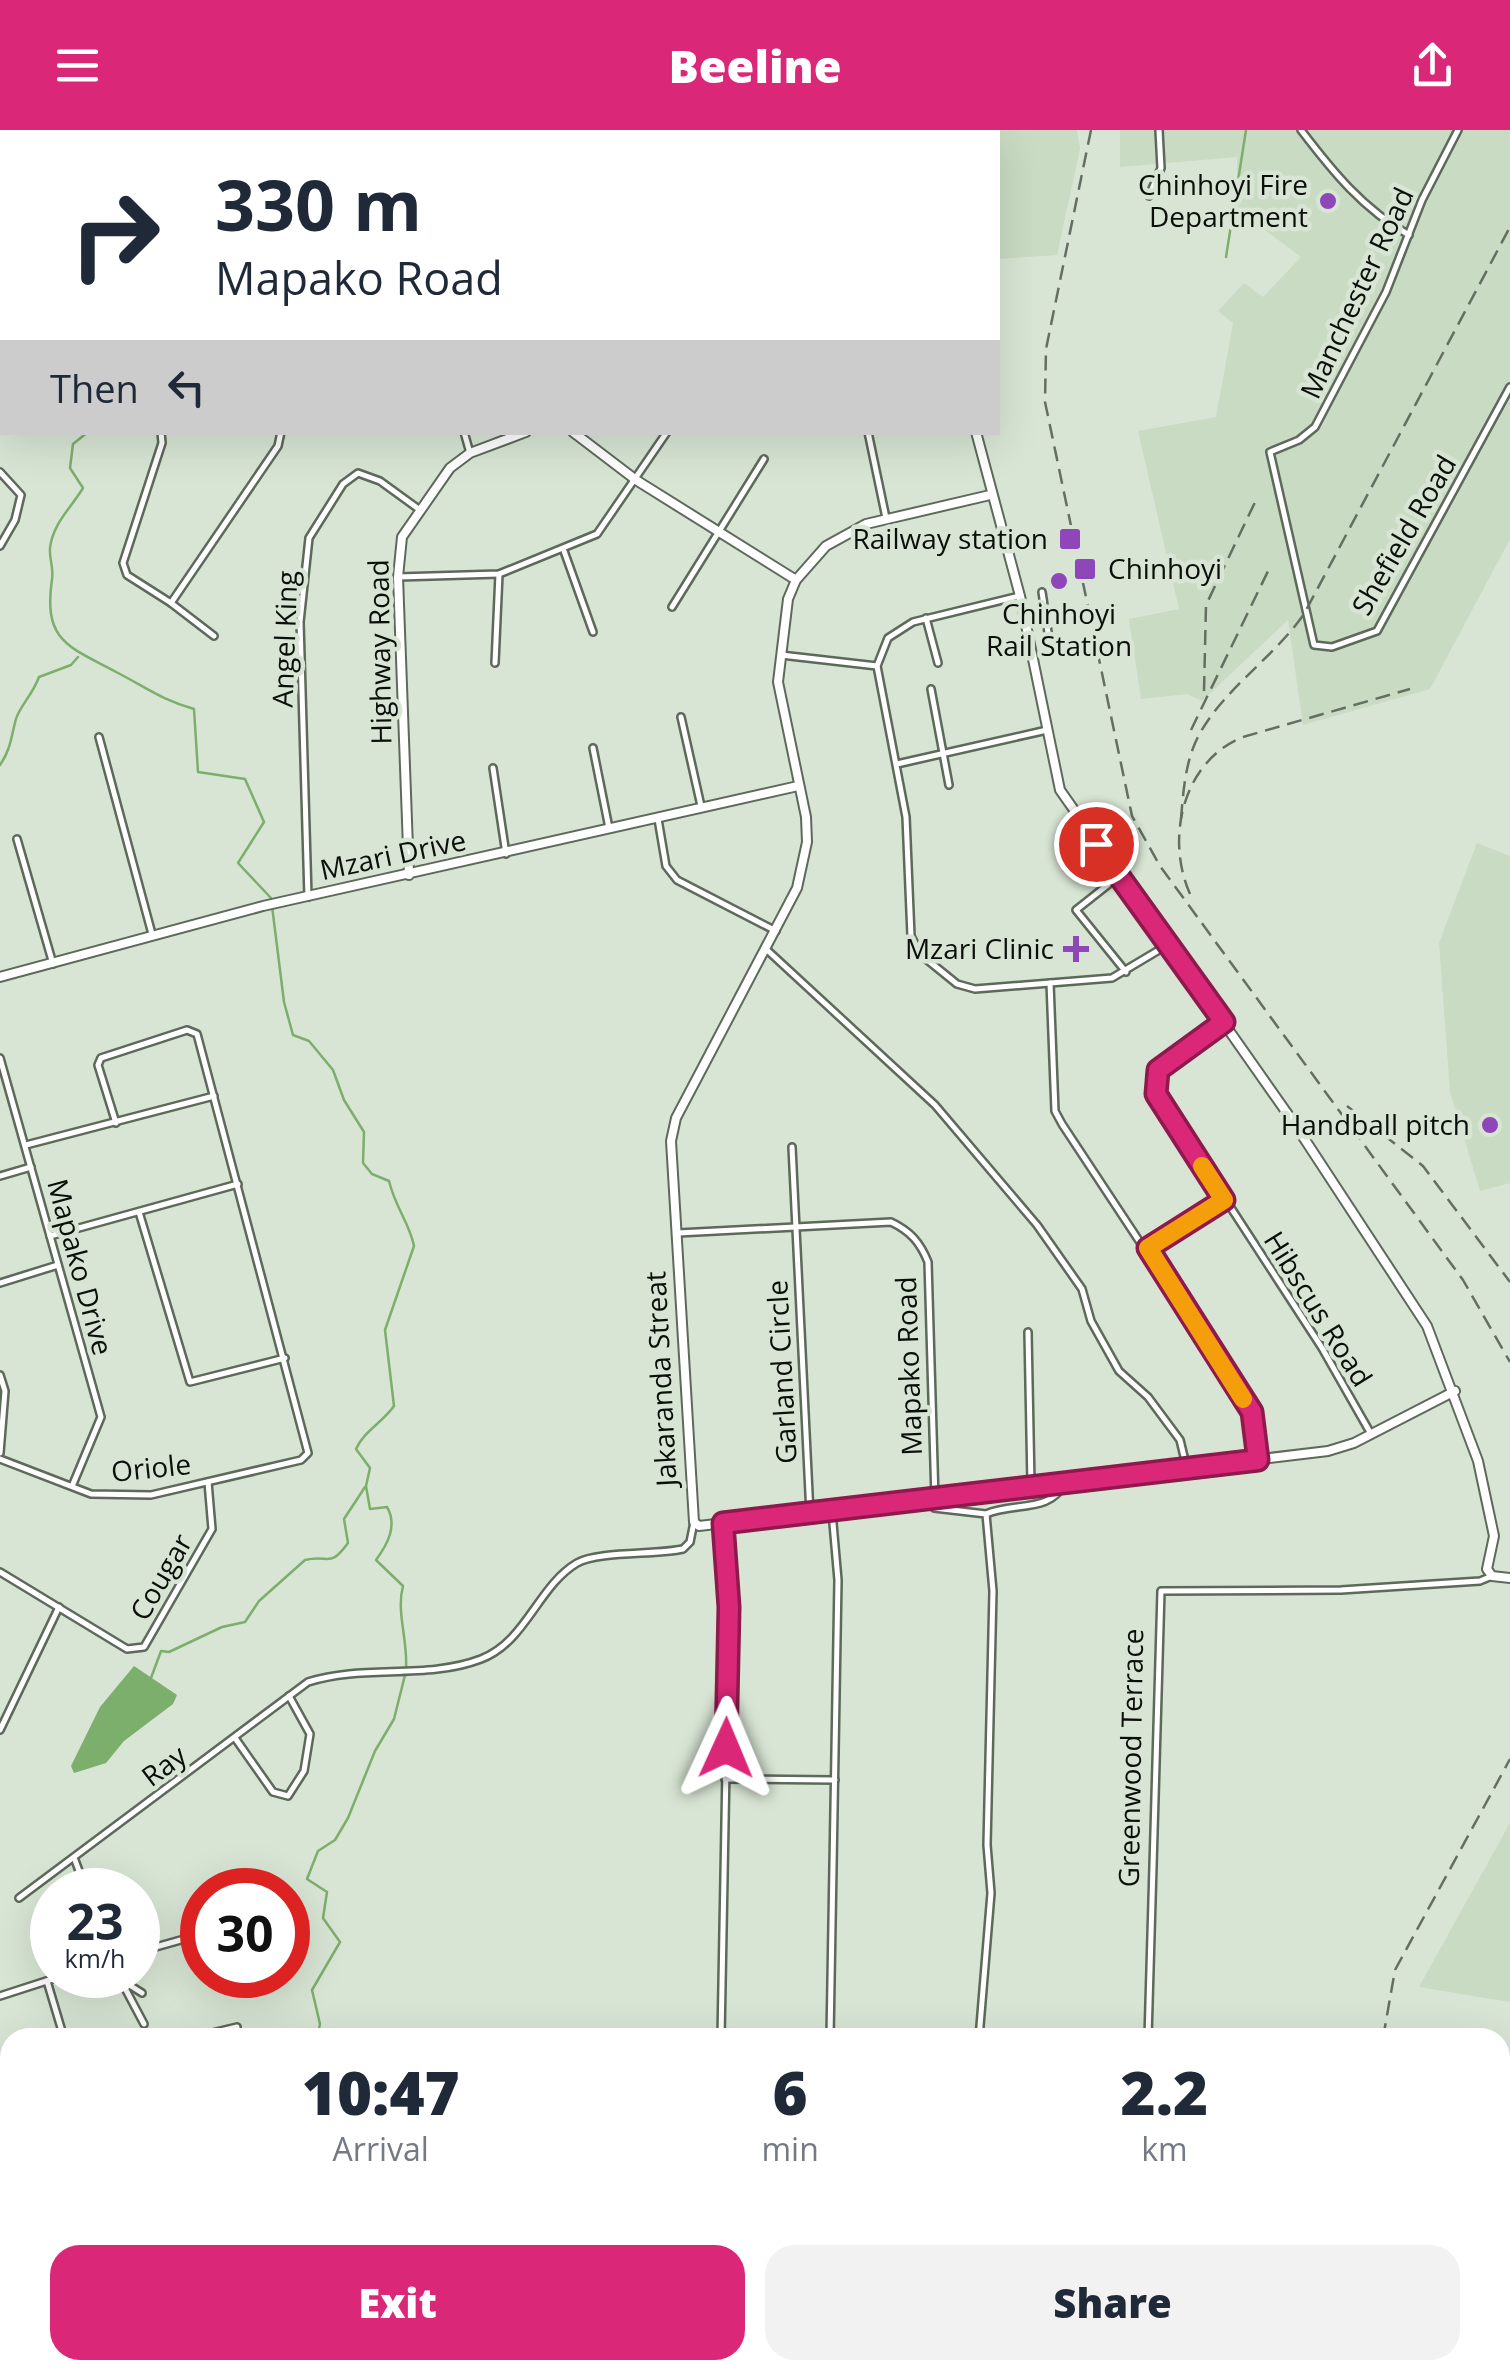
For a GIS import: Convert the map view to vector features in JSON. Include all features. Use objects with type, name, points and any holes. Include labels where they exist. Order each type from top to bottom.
[{"type":"street","points":[[1149,196],[1161,168],[1159,130]]},
{"type":"street","points":[[1301,130],[1352,193],[1380,218],[1410,236]]},
{"type":"street","name":"Manchester Road","points":[[1270,452],[1315,427],[1458,130]]},
{"type":"street","name":"Shefield Road","points":[[1270,452],[1314,646],[1364,638],[1377,630],[1510,386]]},
{"type":"street","points":[[161,435],[123,563],[127,575],[214,636]]},
{"type":"street","points":[[171,603],[278,446],[280,435]]},
{"type":"street","points":[[465,435],[470,454]]},
{"type":"street","name":"Highway Road","points":[[410,875],[398,577],[402,538],[450,468],[470,454],[518,435]]},
{"type":"street","points":[[577,435],[636,480],[796,580]]},
{"type":"street","points":[[398,577],[499,574],[564,551],[596,534],[665,435]]},
{"type":"street","points":[[869,435],[887,520]]},
{"type":"street","points":[[977,435],[1020,596],[1060,790],[1224,1022],[1427,1326],[1455,1391],[1492,1516],[1494,1536],[1487,1569],[1492,1576]]},
{"type":"street","points":[[672,607],[764,459]]},
{"type":"street","points":[[0,472],[21,496],[15,520],[0,546]]},
{"type":"street","name":"Angel King","points":[[308,896],[300,622],[309,538],[343,484],[358,473],[380,480],[420,510]]},
{"type":"street","points":[[798,786],[782,711],[780,655],[788,598],[796,580],[826,546],[866,524],[990,495]]},
{"type":"street","points":[[564,551],[593,632]]},
{"type":"street","points":[[495,664],[499,574]]},
{"type":"street","points":[[1042,592],[1049,639]]},
{"type":"street","points":[[1020,596],[926,618],[888,638],[877,666],[906,817],[910,936],[920,954],[958,984],[976,988],[1112,978],[1169,944]]},
{"type":"street","points":[[926,618],[938,663]]},
{"type":"street","points":[[780,655],[877,666]]},
{"type":"street","points":[[931,689],[949,786]]},
{"type":"street","points":[[681,716],[701,808]]},
{"type":"street","points":[[897,764],[1047,730]]},
{"type":"street","points":[[100,737],[152,934]]},
{"type":"street","points":[[592,748],[609,830]]},
{"type":"street","points":[[493,768],[506,854]]},
{"type":"street","name":"Mzari Drive","points":[[0,977],[263,906],[798,786]]},
{"type":"street","name":"Jakaranda Streat","points":[[694,1522],[671,1142],[676,1118],[797,888],[807,842],[798,786]]},
{"type":"street","points":[[658,819],[666,866],[677,880],[776,932]]},
{"type":"street","points":[[17,839],[54,964]]},
{"type":"street","points":[[1119,876],[1076,910],[1126,972]]},
{"type":"street","points":[[766,949],[935,1105],[1037,1225],[1082,1289],[1091,1321],[1120,1371],[1148,1397],[1180,1440],[1187,1469]]},
{"type":"street","points":[[1050,983],[1056,1111],[1252,1412],[1258,1460]]},
{"type":"street","name":"Hibscus Road","points":[[1224,1022],[1158,1070],[1156,1094],[1372,1434]]},
{"type":"street","points":[[116,1123],[98,1065],[101,1058],[187,1030],[197,1034],[285,1358],[190,1382],[139,1212]]},
{"type":"street","name":"Mapako Drive","points":[[0,1058],[3,1081],[26,1144],[100,1417],[73,1484]]},
{"type":"street","points":[[26,1144],[214,1096]]},
{"type":"street","name":"Garland Circle","points":[[792,1147],[810,1514]]},
{"type":"street","points":[[0,1176],[32,1167]]},
{"type":"street","points":[[50,1236],[238,1184]]},
{"type":"street","points":[[1148,1248],[1224,1200]]},
{"type":"street","name":"Mapako Road","points":[[677,1233],[890,1222],[922,1246],[928,1262],[933,1499]]},
{"type":"street","points":[[0,1283],[58,1265]]},
{"type":"street","points":[[1028,1332],[1031,1485]]},
{"type":"street","name":"Oriole","points":[[0,1456],[91,1494],[151,1494],[301,1460],[308,1453],[285,1358]]},
{"type":"street","points":[[0,1375],[5,1391],[0,1456]]},
{"type":"street","points":[[694,1522],[723,1523],[832,1512],[1328,1451],[1372,1434],[1455,1391]]},
{"type":"street","name":"Cougar","points":[[0,1572],[127,1649],[144,1646],[212,1529],[208,1482]]},
{"type":"street","points":[[933,1499],[934,1508],[947,1512],[986,1514],[1001,1507],[1047,1503],[1054,1500],[1064,1483]]},
{"type":"street","points":[[830,2028],[838,1580],[832,1512]]},
{"type":"street","points":[[980,2028],[991,1893],[987,1844],[994,1592],[986,1514]]},
{"type":"street","name":"Ray","points":[[19,1898],[75,1860],[308,1682],[336,1673],[435,1669],[482,1659],[510,1640],[558,1580],[579,1561],[683,1549],[690,1542],[694,1522]]},
{"type":"street","points":[[721,2028],[729,1607],[723,1523]]},
{"type":"street","name":"Greenwood Terrace","points":[[1148,2028],[1161,1591],[1340,1590],[1480,1581],[1492,1576],[1510,1578]]},
{"type":"street","points":[[0,1730],[59,1607]]},
{"type":"street","points":[[234,1738],[264,1782],[282,1797],[288,1796],[304,1772],[310,1734],[289,1696]]},
{"type":"street","points":[[726,1779],[835,1780]]},
{"type":"street","points":[[75,1860],[78,1868]]},
{"type":"street","points":[[0,1996],[30,1987]]},
{"type":"street","points":[[53,1998],[61,2028]]},
{"type":"street","points":[[130,1998],[144,2024]]},
{"type":"street","points":[[233,2028],[237,2027]]},
{"type":"shaded area","points":[[1000,130],[1077,130],[1080,149],[1057,255],[1000,259]]},
{"type":"shaded area","points":[[1120,130],[1510,130],[1510,539],[1430,689],[1303,725],[1288,620],[1202,701],[1187,694],[1141,699],[1129,619],[1179,609],[1138,431],[1216,417],[1233,323],[1218,311],[1244,283],[1263,297],[1301,257],[1237,209],[1237,157],[1120,167]]},
{"type":"shaded area","points":[[1477,843],[1510,856],[1510,1183],[1480,1191],[1450,1092],[1439,943]]},
{"type":"shaded area","points":[[134,1666],[177,1695],[173,1704],[124,1741],[106,1763],[74,1773],[71,1766],[100,1707]]},
{"type":"shaded area","points":[[1510,1823],[1510,2002],[1419,1987]]},
{"type":"waterway","points":[[1226,257],[1246,130]]},
{"type":"waterway","points":[[84,435],[73,444],[70,468],[83,488],[59,523],[50,548],[51,616],[56,629],[63,640],[85,656],[164,698],[194,709],[198,772],[245,779],[264,822],[238,863],[271,898],[284,1002],[293,1035],[309,1041],[333,1070],[344,1100],[364,1132],[363,1163],[372,1174],[389,1181],[412,1238],[414,1246],[385,1330],[394,1406],[356,1449],[370,1468],[366,1486],[370,1509],[387,1507],[390,1514],[390,1535],[376,1560],[403,1586],[406,1668]]},
{"type":"waterway","points":[[0,765],[18,714],[39,677],[71,665],[78,657]]},
{"type":"waterway","points":[[151,1678],[161,1651],[169,1652],[222,1627],[245,1622],[259,1601],[305,1560],[337,1556],[348,1543],[344,1519],[365,1487]]},
{"type":"waterway","points":[[319,2028],[312,1990],[340,1942],[323,1918],[327,1892],[307,1879],[318,1851],[335,1840],[348,1818],[375,1751],[394,1719],[405,1675]]},
{"type":"railway","points":[[1091,130],[1046,349],[1045,402],[1132,816],[1160,866],[1463,1280],[1510,1362]]},
{"type":"railway","points":[[1181,819],[1192,750],[1206,723],[1304,614],[1510,227]]},
{"type":"railway","points":[[1204,691],[1206,605],[1257,498]]},
{"type":"railway","points":[[1191,730],[1271,565]]},
{"type":"railway","points":[[1190,894],[1179,849],[1180,826],[1193,782],[1222,748],[1243,737],[1410,689]]},
{"type":"railway","points":[[1347,1106],[1423,1166],[1510,1282]]},
{"type":"railway","points":[[1385,2028],[1395,1970],[1510,1759]]},
{"type":"slow traffic","points":[[1202,1166],[1224,1200],[1148,1248],[1243,1399]]},
{"type":"place","name":"Chinhoyi Fire Department","points":[[1328,201]]},
{"type":"place","name":"Railway station","points":[[1070,539]]},
{"type":"place","name":"Chinhoyi","points":[[1085,569]]},
{"type":"place","name":"Chinhoyi Rail Station","points":[[1059,581]]},
{"type":"place","name":"Mzari Clinic","points":[[1076,949]]},
{"type":"place","name":"Handball pitch","points":[[1490,1125]]},
{"type":"route","points":[[726,1748],[729,1607],[723,1523],[1258,1460],[1252,1412],[1148,1248],[1224,1200],[1156,1094],[1155,1082],[1158,1070],[1224,1022],[1096,844]]}]
